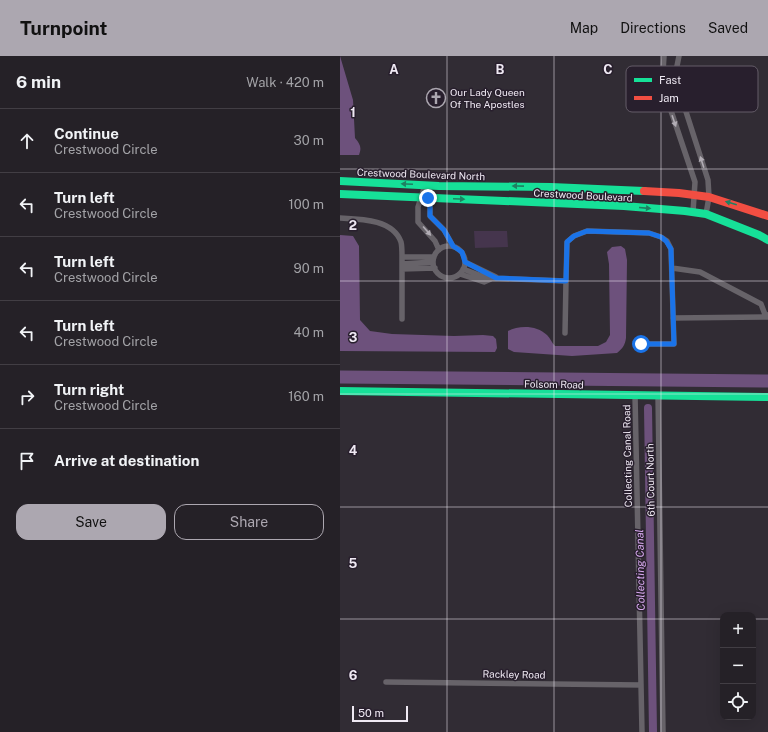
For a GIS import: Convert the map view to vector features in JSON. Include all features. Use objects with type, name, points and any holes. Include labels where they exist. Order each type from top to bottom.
[{"type":"main road","name":"Crestwood Boulevard North","points":[[340,181],[425,185],[502,186]]},
{"type":"main road","name":"Crestwood Boulevard","points":[[502,186],[679,193],[709,197],[768,216]]},
{"type":"main road","name":"Crestwood Boulevard","points":[[340,194],[424,197],[499,202],[624,206],[693,212],[706,214],[768,240]]},
{"type":"main road","name":"Folsom Road","points":[[340,391],[768,397]]},
{"type":"street","points":[[663,66],[664,56]]},
{"type":"street","points":[[677,66],[679,56]]},
{"type":"street","points":[[671,112],[695,182],[693,212]]},
{"type":"street","points":[[686,112],[708,180],[709,197],[706,214]]},
{"type":"street","points":[[425,185],[424,197],[418,207],[418,222],[435,241],[439,250]]},
{"type":"street","points":[[424,197],[430,207],[430,216],[444,230],[453,246],[462,252],[465,262],[461,271],[451,278],[441,275],[434,262]]},
{"type":"street","points":[[340,218],[359,219],[386,225],[396,233],[401,242],[402,319]]},
{"type":"street","points":[[565,333],[567,242],[574,236],[587,231],[649,233],[661,237],[666,241],[671,249],[674,344],[641,344]]},
{"type":"street","points":[[434,262],[439,250],[443,247],[453,246]]},
{"type":"street","points":[[402,258],[434,262]]},
{"type":"street","points":[[402,266],[434,262]]},
{"type":"street","points":[[465,262],[496,278]]},
{"type":"street","points":[[672,268],[700,272],[761,304],[768,316],[673,318]]},
{"type":"street","points":[[461,271],[487,278],[566,281]]},
{"type":"street","name":"Collecting Canal Road","points":[[635,395],[642,732]]},
{"type":"street","name":"6th Court North","points":[[658,395],[663,732]]},
{"type":"street","name":"Rackley Road","points":[[386,682],[641,684]]},
{"type":"shaded area","points":[[340,56],[353,100],[355,138],[360,148],[359,155],[340,155]]},
{"type":"shaded area","points":[[474,231],[507,231],[508,247],[475,248]]},
{"type":"shaded area","points":[[340,235],[353,236],[359,246],[360,320],[370,331],[392,334],[493,336],[496,339],[497,348],[495,352],[340,351]]},
{"type":"shaded area","points":[[621,246],[625,249],[627,260],[626,338],[624,345],[617,353],[572,356],[514,352],[508,349],[508,331],[523,327],[538,329],[548,336],[555,346],[598,346],[606,342],[610,335],[609,264],[607,252],[612,247]]},
{"type":"waterway","points":[[340,377],[768,381]]},
{"type":"waterway","name":"Collecting Canal","points":[[648,408],[653,732]]},
{"type":"traffic: fast","points":[[340,181],[439,186],[551,187],[644,191]]},
{"type":"traffic: fast","points":[[340,194],[624,206],[685,211],[706,214],[768,240]]},
{"type":"traffic: fast","points":[[340,391],[768,397]]},
{"type":"traffic: jam","points":[[644,191],[679,193],[709,197],[768,216]]},
{"type":"place","name":"Our Lady Queen Of The Apostles","points":[[436,98]]},
{"type":"route","points":[[428,198],[430,216],[444,230],[453,246],[462,252],[465,262],[496,278],[566,281],[567,242],[574,236],[587,231],[649,233],[661,237],[666,241],[671,249],[674,344],[641,344]]}]
